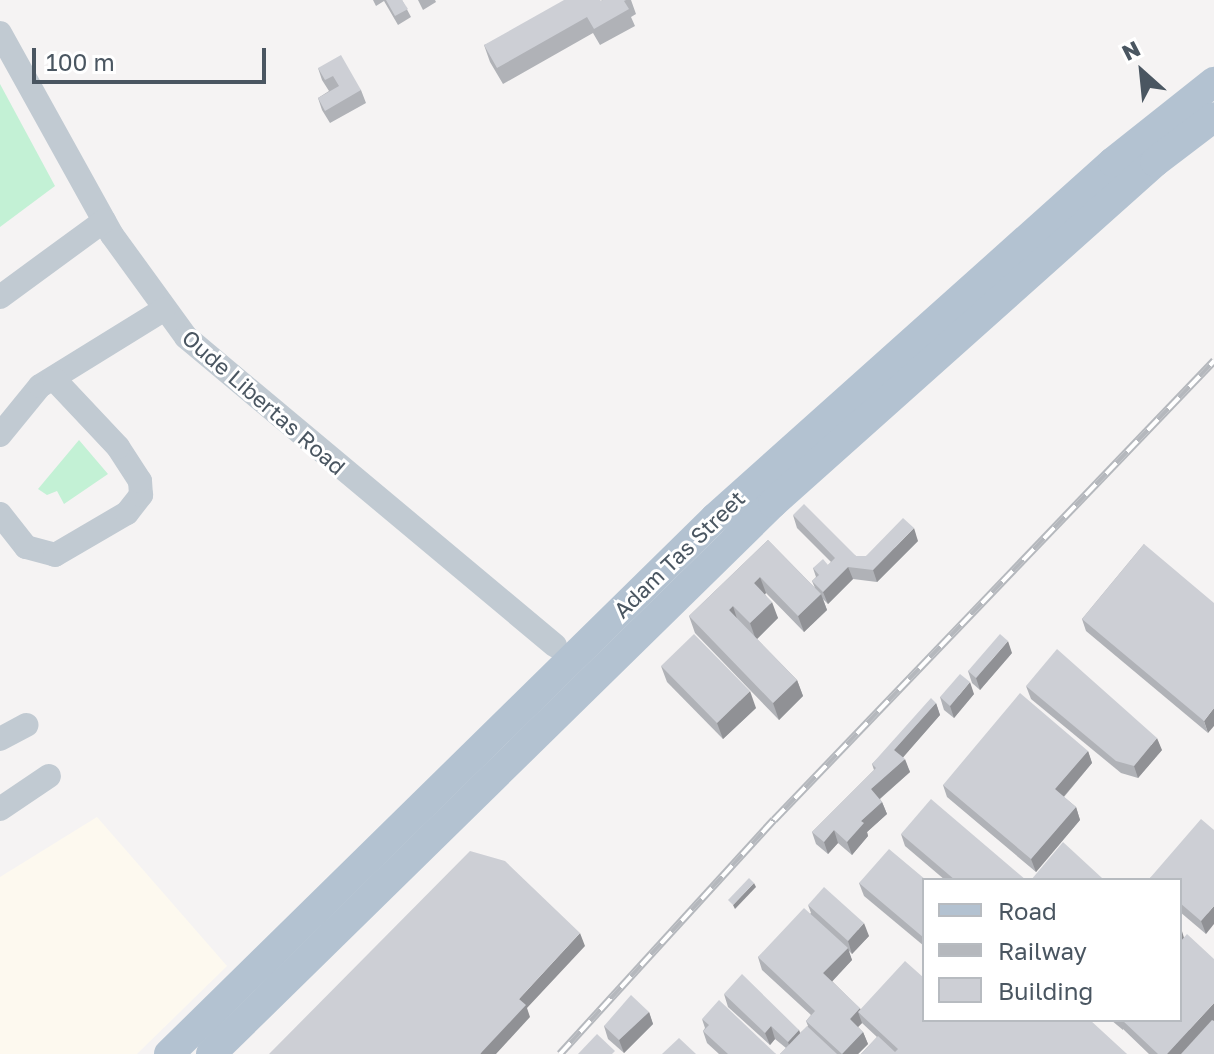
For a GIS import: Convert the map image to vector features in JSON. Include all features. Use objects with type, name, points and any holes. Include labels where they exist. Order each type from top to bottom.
[{"type":"main road","name":"Adam Tas Street","points":[[169,1054],[577,664],[841,402],[1113,162],[1214,82]]},
{"type":"main road","name":"Adam Tas Street","points":[[211,1054],[577,664],[796,482],[1155,162],[1214,117]]},
{"type":"street","name":"Oude Libertas Road","points":[[0,33],[104,221],[163,310],[220,369],[577,664]]},
{"type":"street","points":[[0,297],[104,221]]},
{"type":"street","points":[[0,435],[33,393],[163,310]]},
{"type":"street","points":[[0,514],[26,547],[55,555],[127,513],[141,495],[140,481],[118,447],[54,379]]},
{"type":"street","points":[[0,739],[26,725]]},
{"type":"street","points":[[0,809],[49,776]]},
{"type":"shaded area","points":[[97,817],[227,966],[137,1054],[0,1054],[0,877]]},
{"type":"green space","points":[[0,84],[55,186],[0,227]]},
{"type":"green space","points":[[79,440],[108,474],[64,504],[57,491],[47,495],[38,489]]},
{"type":"building","points":[[386,0],[402,0],[408,9],[395,16]]},
{"type":"building","points":[[564,0],[626,0],[629,9],[594,29],[587,17],[497,68],[484,45]]},
{"type":"building","points":[[341,55],[361,90],[325,111],[318,98],[339,86],[333,76],[325,80],[318,68]]},
{"type":"building","points":[[804,504],[856,556],[866,556],[903,518],[914,528],[873,570],[848,567],[823,592],[812,581],[819,575],[813,568],[823,559],[828,565],[835,558],[793,515]]},
{"type":"building","points":[[768,540],[821,594],[798,616],[760,577],[754,583],[772,602],[750,623],[733,606],[729,610],[797,680],[773,703],[689,616]]},
{"type":"building","points":[[1144,544],[1214,603],[1214,708],[1204,721],[1082,619]]},
{"type":"building","points":[[694,634],[750,691],[717,723],[661,666]]},
{"type":"building","points":[[1000,634],[1008,641],[976,678],[968,671]]},
{"type":"building","points":[[1057,649],[1157,738],[1134,766],[1116,761],[1026,686]]},
{"type":"building","points":[[960,674],[970,682],[950,706],[940,697]]},
{"type":"building","points":[[1020,693],[1088,751],[1055,789],[1076,807],[1031,859],[943,785]]},
{"type":"building","points":[[931,698],[936,703],[894,750],[905,759],[871,789],[882,802],[861,821],[864,823],[847,842],[834,830],[824,842],[812,832],[876,768],[872,764]]},
{"type":"building","points":[[931,799],[1024,878],[953,878],[901,834]]},
{"type":"building","points":[[1201,819],[1214,830],[1214,906],[1201,921],[1182,905],[1182,878],[1150,878]]},
{"type":"building","points":[[1063,842],[1102,878],[1033,878]]},
{"type":"building","points":[[889,849],[924,878],[922,936],[859,883]]},
{"type":"building","points":[[470,851],[505,861],[580,933],[519,999],[526,1005],[480,1054],[269,1054]]},
{"type":"building","points":[[749,878],[754,883],[733,905],[728,900]]},
{"type":"building","points":[[824,887],[864,923],[848,941],[808,905]]},
{"type":"building","points":[[804,908],[848,948],[823,973],[860,1008],[850,1019],[863,1032],[842,1054],[806,1021],[815,1011],[758,957]]},
{"type":"building","points":[[1187,934],[1214,959],[1214,1003],[1167,1054],[1158,1054],[1124,1022],[1182,1022],[1182,940]]},
{"type":"building","points":[[905,961],[922,976],[922,1022],[1092,1022],[1127,1054],[861,1054],[878,1036],[895,1052],[898,1049],[858,1012]]},
{"type":"building","points":[[742,974],[799,1030],[788,1042],[771,1026],[765,1033],[724,994]]},
{"type":"building","points":[[631,995],[649,1012],[619,1040],[604,1026]]},
{"type":"building","points":[[719,1000],[776,1054],[728,1054],[703,1031],[709,1025],[702,1019]]},
{"type":"building","points":[[1212,1020],[1214,1054],[1181,1054]]},
{"type":"building","points":[[807,1026],[837,1054],[780,1054]]},
{"type":"building","points":[[597,1034],[615,1051],[612,1054],[578,1054]]},
{"type":"building","points":[[679,1038],[696,1054],[662,1054]]},
{"type":"railway","points":[[560,1054],[774,820],[1214,361]]}]
